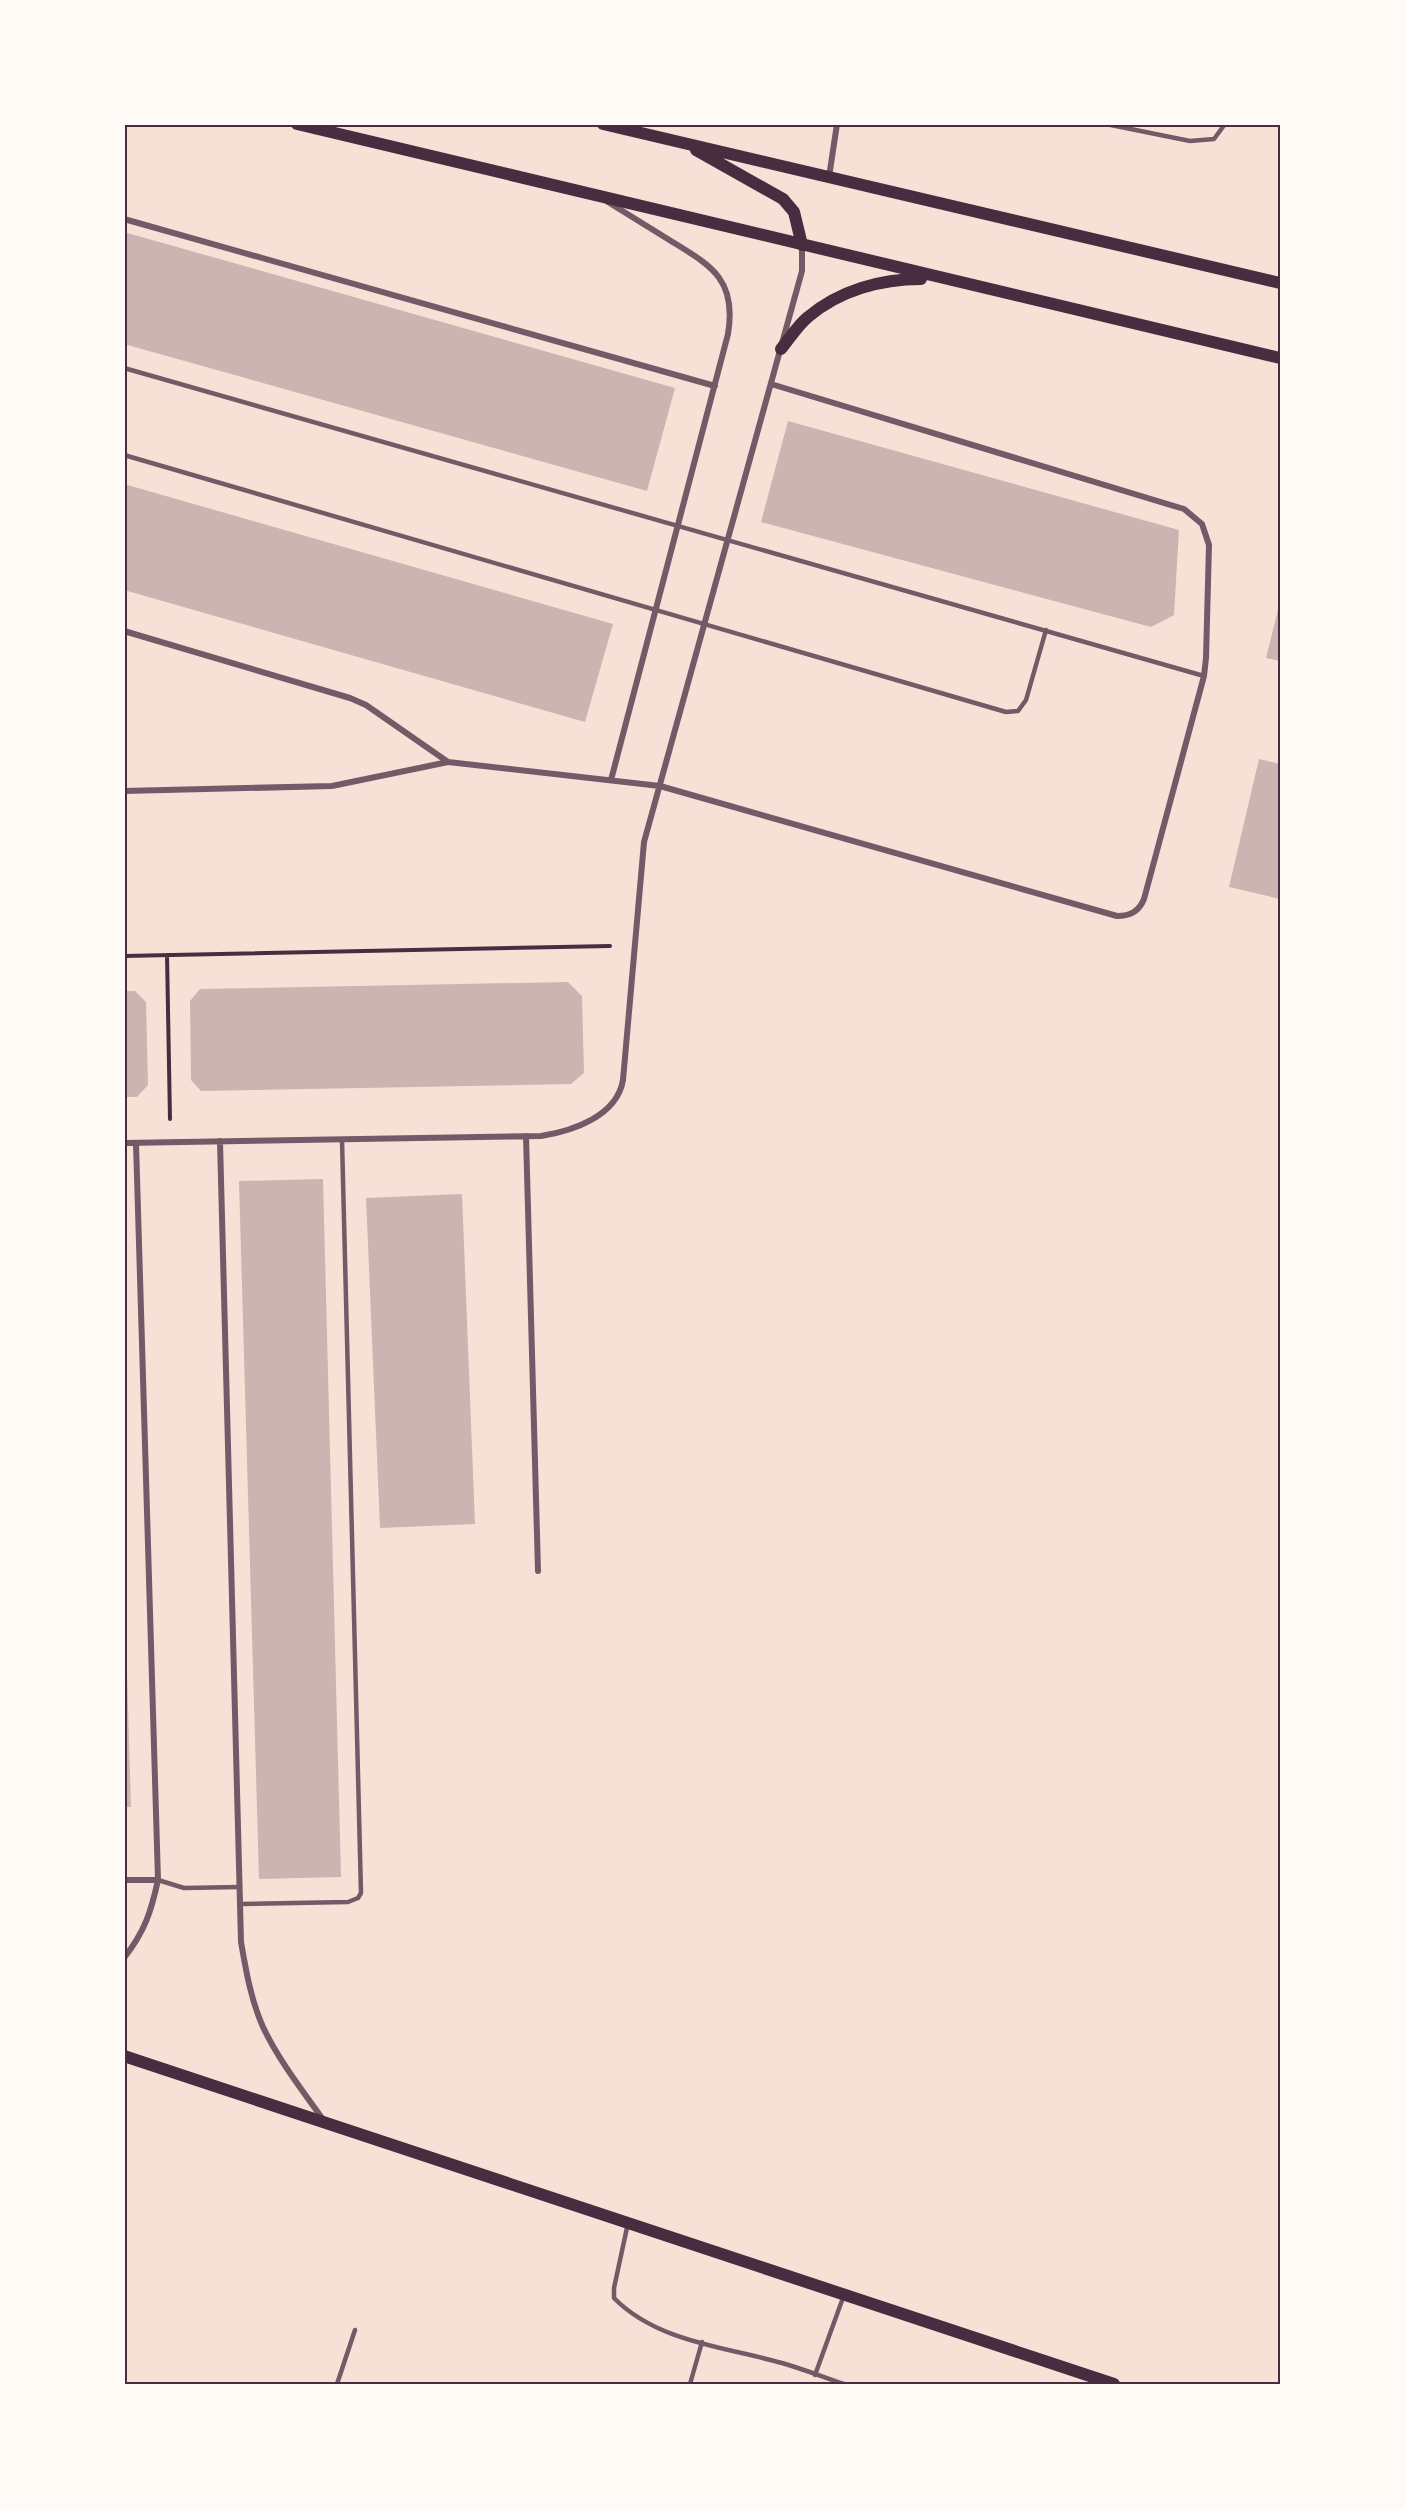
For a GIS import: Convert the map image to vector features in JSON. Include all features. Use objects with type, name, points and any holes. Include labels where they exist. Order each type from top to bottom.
[{"type":"main road","points":[[297,124],[1281,358]]},
{"type":"main road","points":[[603,124],[1281,283]]},
{"type":"main road","points":[[682,143],[783,199],[794,212],[802,245]]},
{"type":"main road","points":[[781,349],[808,317],[834,299],[866,286],[897,279],[926,279],[958,283]]},
{"type":"main road","points":[[124,2056],[1114,2385]]},
{"type":"street","points":[[828,177],[837,124]]},
{"type":"street","points":[[599,196],[705,261],[718,275],[727,292],[732,313],[715,386],[611,780]]},
{"type":"street","points":[[124,219],[715,386]]},
{"type":"street","points":[[124,1143],[526,1136],[560,1133],[605,1112],[617,1098],[623,1080],[641,860],[802,271],[802,245]]},
{"type":"street","points":[[124,791],[332,786],[448,762],[611,780],[660,786],[1106,913],[1126,916],[1141,907],[1204,676],[1209,545],[1202,524],[1184,509],[771,384]]},
{"type":"street","points":[[124,631],[350,698],[366,705],[448,762]]},
{"type":"street","points":[[526,1136],[538,1571]]},
{"type":"street","points":[[220,1141],[241,1942],[248,1982],[264,2028],[289,2072],[325,2122]]},
{"type":"street","points":[[124,1958],[140,1937],[152,1912],[158,1880],[136,1143]]},
{"type":"street","points":[[124,1880],[158,1880]]},
{"type":"lane","points":[[1106,124],[1190,141],[1214,139],[1225,124]]},
{"type":"lane","points":[[124,368],[1204,676]]},
{"type":"lane","points":[[124,455],[1012,712],[1018,711],[1026,700],[1046,630]]},
{"type":"lane","points":[[240,1904],[348,1902],[358,1898],[361,1893],[342,1140]]},
{"type":"lane","points":[[158,1880],[184,1888],[240,1887]]},
{"type":"lane","points":[[628,2223],[614,2288],[615,2298],[643,2321],[674,2334],[815,2374],[844,2385]]},
{"type":"lane","points":[[815,2374],[844,2295]]},
{"type":"lane","points":[[337,2385],[355,2330]]},
{"type":"lane","points":[[690,2385],[702,2342]]},
{"type":"path","points":[[124,956],[634,945]]},
{"type":"path","points":[[167,955],[171,1142]]},
{"type":"building","points":[[124,232],[675,388],[647,491],[124,344]]},
{"type":"building","points":[[788,421],[1179,530],[1174,615],[1151,627],[761,522]]},
{"type":"building","points":[[124,484],[613,624],[585,722],[124,590]]},
{"type":"building","points":[[1280,602],[1280,661],[1266,658]]},
{"type":"building","points":[[1259,759],[1280,764],[1280,899],[1229,887]]},
{"type":"building","points":[[568,982],[582,996],[584,1073],[571,1084],[201,1091],[191,1080],[190,1001],[200,989]]},
{"type":"building","points":[[124,991],[135,991],[146,1002],[148,1085],[137,1097],[124,1097]]},
{"type":"building","points":[[323,1179],[341,1877],[259,1879],[239,1181]]},
{"type":"building","points":[[462,1194],[475,1524],[380,1528],[366,1198]]},
{"type":"building","points":[[124,1638],[126,1638],[131,1807],[124,1807]]}]
